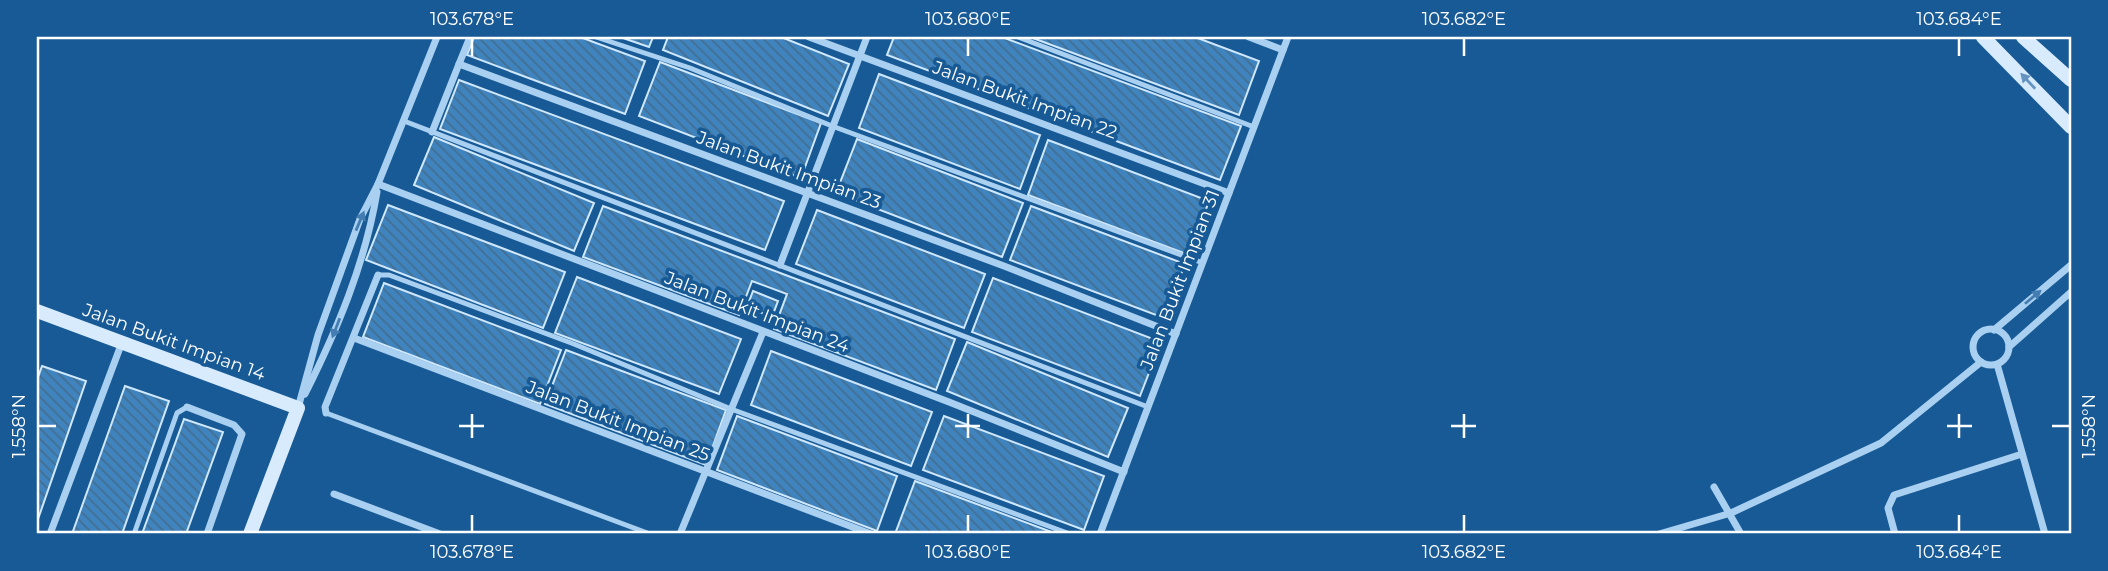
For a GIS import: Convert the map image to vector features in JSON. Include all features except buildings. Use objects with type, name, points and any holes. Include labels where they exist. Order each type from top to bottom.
[{"type":"street","points":[[298,408],[318,335],[360,219],[378,184],[437,37]]},
{"type":"street","points":[[432,132],[470,37]]},
{"type":"street","name":"Jalan Bukit Impian 22","points":[[808,37],[1229,193]]},
{"type":"street","points":[[780,265],[867,37]]},
{"type":"street","points":[[1249,37],[1283,50]]},
{"type":"street","name":"Jalan Bukit Impian 31","points":[[1100,534],[1289,37]]},
{"type":"street","points":[[1983,37],[2071,127]]},
{"type":"street","points":[[2023,37],[2071,80]]},
{"type":"street","name":"Jalan Bukit Impian 23","points":[[459,64],[1176,334]]},
{"type":"street","points":[[250,534],[298,408],[331,341],[360,264],[371,225],[378,184]]},
{"type":"street","name":"Jalan Bukit Impian 24","points":[[378,184],[1124,472]]},
{"type":"street","points":[[1980,362],[1974,352],[1975,340],[1983,332],[1994,330],[2071,265]]},
{"type":"street","points":[[326,413],[325,407],[378,275]]},
{"type":"street","points":[[1659,534],[1731,513],[1881,443],[1980,362],[1997,364],[2006,357],[2009,347],[2071,292]]},
{"type":"street","name":"Jalan Bukit Impian 14","points":[[37,311],[121,345],[298,408]]},
{"type":"street","points":[[1994,330],[2005,336],[2009,347]]},
{"type":"street","points":[[680,534],[763,332]]},
{"type":"street","name":"Jalan Bukit Impian 25","points":[[354,338],[871,534]]},
{"type":"street","points":[[50,534],[121,345]]},
{"type":"street","points":[[1997,364],[2045,534]]},
{"type":"street","points":[[187,407],[234,425],[242,434],[206,534]]},
{"type":"street","points":[[1895,534],[1888,508],[1894,495],[2022,454]]},
{"type":"street","points":[[1714,487],[1741,534]]},
{"type":"street","points":[[334,494],[440,534]]},
{"type":"lane","points":[[596,37],[690,68],[832,126],[1203,263]]},
{"type":"lane","points":[[1018,37],[1254,127]]},
{"type":"lane","points":[[404,121],[1148,407]]},
{"type":"lane","points":[[378,275],[390,275],[561,339],[731,409],[1070,534]]},
{"type":"lane","points":[[134,534],[177,413],[187,407]]},
{"type":"lane","points":[[326,413],[650,534]]}]
